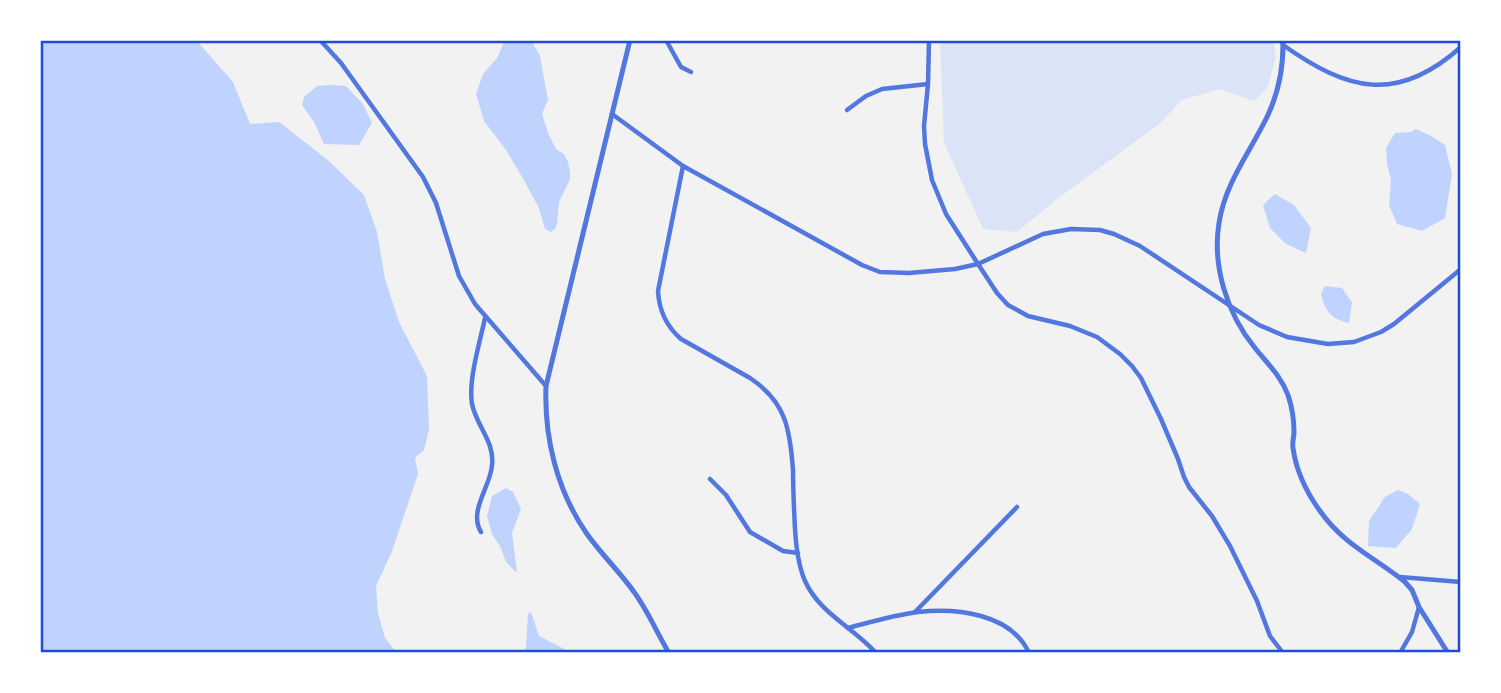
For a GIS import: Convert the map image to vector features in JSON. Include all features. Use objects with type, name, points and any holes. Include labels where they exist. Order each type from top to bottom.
[{"type":"street","points":[[320,40],[341,63],[423,177],[436,203],[459,276],[475,304],[546,386]]},
{"type":"street","points":[[630,40],[546,386],[546,412],[552,455],[569,503],[587,534],[635,593],[669,653]]},
{"type":"street","points":[[666,40],[681,67],[691,72]]},
{"type":"street","points":[[929,40],[925,144],[932,180],[946,214],[997,293],[1008,305],[1028,316],[1070,326],[1097,337],[1121,354],[1132,366],[1161,419],[1189,487],[1230,545],[1252,589],[1270,636],[1283,653]]},
{"type":"street","points":[[1283,42],[1302,58],[1339,77],[1371,85],[1396,83],[1422,75],[1446,61],[1461,47]]},
{"type":"street","points":[[1283,42],[1281,73],[1273,103],[1228,190],[1219,222],[1217,246],[1220,272],[1231,306],[1245,334],[1275,370],[1288,394],[1294,422],[1293,445],[1297,462],[1306,487],[1319,510],[1348,542],[1399,577],[1412,590],[1419,607],[1448,653]]},
{"type":"street","points":[[847,110],[866,96],[882,89],[928,85]]},
{"type":"street","points":[[612,114],[682,166],[862,265],[880,272],[909,273],[978,264],[1043,234],[1071,229],[1100,230],[1140,246],[1259,325],[1287,337],[1328,344],[1354,342],[1375,335],[1394,324],[1461,269]]},
{"type":"street","points":[[682,166],[658,291],[659,305],[667,324],[681,339],[760,384],[783,413],[790,437],[801,570],[812,594],[829,614],[876,653]]},
{"type":"street","points":[[481,532],[477,526],[476,514],[490,475],[492,457],[488,441],[475,414],[471,383],[486,318]]},
{"type":"street","points":[[710,479],[726,495],[750,532],[783,551],[798,553]]},
{"type":"street","points":[[914,613],[1017,507]]},
{"type":"street","points":[[1399,577],[1461,582]]},
{"type":"street","points":[[1400,653],[1412,632],[1419,607]]},
{"type":"street","points":[[848,628],[914,613],[958,613],[996,621],[1014,632],[1029,653]]},
{"type":"shaded area","points":[[940,40],[1273,40],[1276,56],[1268,87],[1254,101],[1220,89],[1182,100],[1159,124],[1017,232],[983,229],[944,143]]},
{"type":"water","points":[[40,40],[196,40],[233,82],[250,124],[279,122],[329,161],[364,195],[377,232],[385,279],[399,322],[427,376],[429,429],[424,450],[415,458],[418,474],[392,551],[376,586],[378,613],[385,638],[397,653],[40,653]]},
{"type":"water","points":[[505,40],[531,40],[540,56],[548,100],[542,114],[556,149],[564,154],[568,162],[570,179],[559,202],[557,224],[551,232],[545,229],[539,208],[506,150],[484,121],[476,94],[483,74],[497,58]]},
{"type":"water","points":[[317,86],[346,86],[363,104],[372,123],[359,145],[324,144],[302,105],[304,97]]},
{"type":"water","points":[[1416,129],[1445,145],[1452,174],[1445,218],[1422,231],[1397,224],[1389,205],[1391,180],[1386,148],[1395,133]]},
{"type":"water","points":[[1275,194],[1294,205],[1311,228],[1306,253],[1286,244],[1270,228],[1263,205]]},
{"type":"water","points":[[1325,286],[1342,288],[1352,302],[1349,323],[1333,317],[1327,310],[1321,294]]},
{"type":"water","points":[[506,488],[513,492],[521,509],[512,533],[517,573],[506,562],[492,534],[487,516],[492,496]]},
{"type":"water","points":[[1398,490],[1420,504],[1412,529],[1396,548],[1368,546],[1369,521],[1385,497]]},
{"type":"water","points":[[531,612],[539,636],[572,653],[523,653],[526,647],[528,614]]}]
